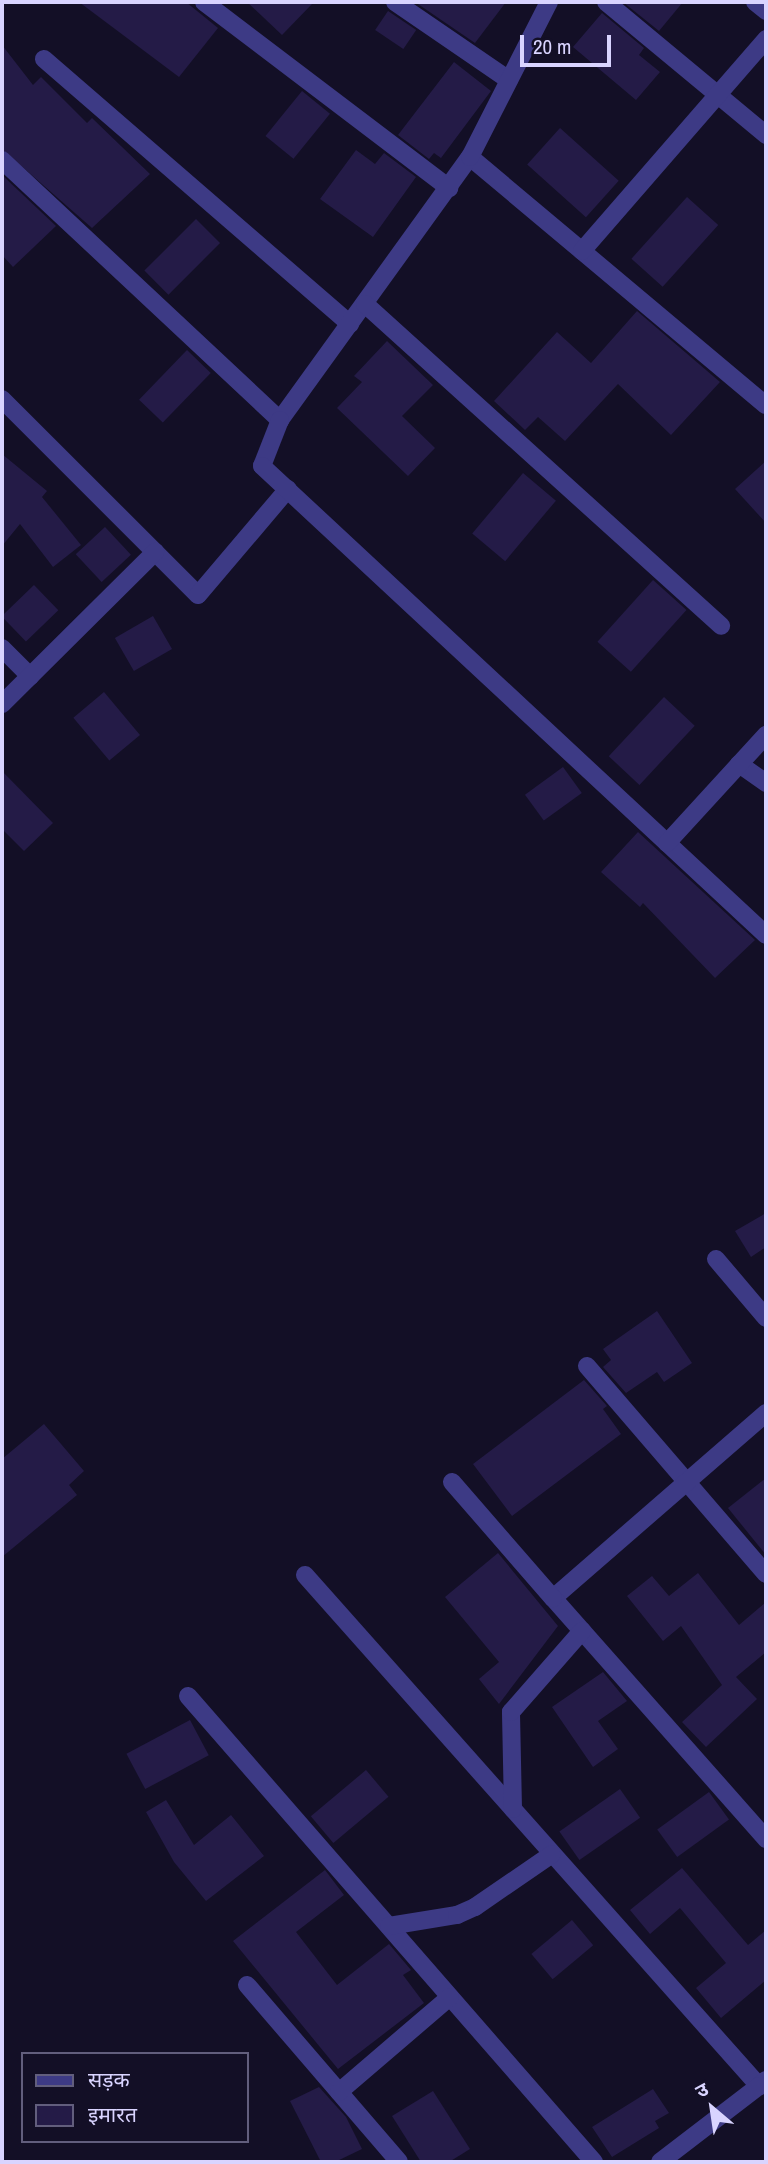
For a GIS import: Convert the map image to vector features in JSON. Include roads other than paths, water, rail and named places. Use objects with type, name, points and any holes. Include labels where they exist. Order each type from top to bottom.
[{"type":"street","points":[[204,2],[449,188]]},
{"type":"street","points":[[395,2],[509,80]]},
{"type":"street","points":[[549,2],[470,157],[280,420],[262,466],[766,935]]},
{"type":"street","points":[[606,2],[766,135]]},
{"type":"street","points":[[755,2],[766,11]]},
{"type":"street","points":[[582,251],[715,93],[766,39]]},
{"type":"street","points":[[44,59],[350,324]]},
{"type":"street","points":[[470,157],[766,405]]},
{"type":"street","points":[[2,160],[280,420]]},
{"type":"street","points":[[365,304],[721,625]]},
{"type":"street","points":[[2,399],[198,596],[288,489]]},
{"type":"street","points":[[2,704],[155,552]]},
{"type":"street","points":[[2,648],[30,676]]},
{"type":"street","points":[[667,842],[766,735]]},
{"type":"street","points":[[738,764],[766,783]]},
{"type":"street","points":[[716,1259],[766,1318]]},
{"type":"street","points":[[587,1366],[766,1574]]},
{"type":"street","points":[[553,1598],[766,1413]]},
{"type":"street","points":[[453,1482],[766,1839]]},
{"type":"street","points":[[305,1575],[552,1854],[763,2083],[660,2162]]},
{"type":"street","points":[[513,1809],[511,1712],[582,1631]]},
{"type":"street","points":[[188,1696],[594,2162]]},
{"type":"street","points":[[389,1926],[475,1908],[552,1854]]},
{"type":"street","points":[[247,1985],[399,2162]]},
{"type":"street","points":[[339,2092],[450,1997]]}]
